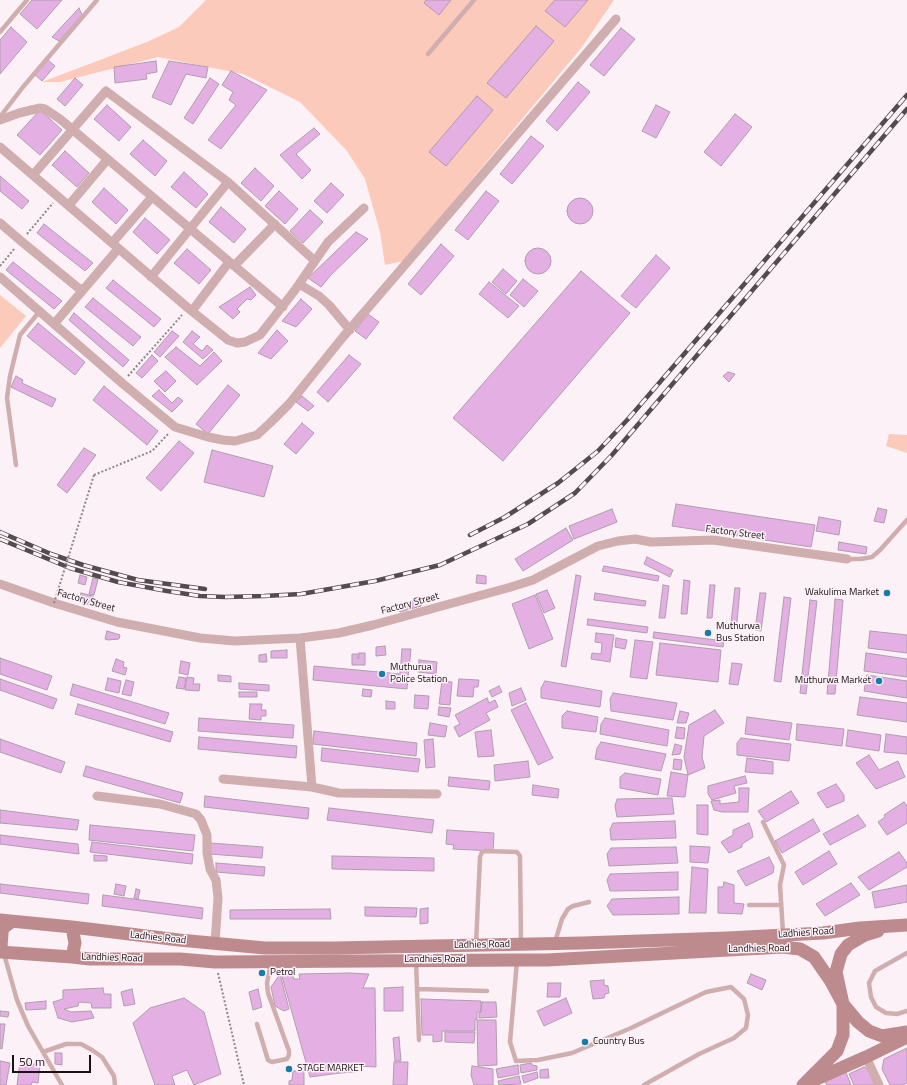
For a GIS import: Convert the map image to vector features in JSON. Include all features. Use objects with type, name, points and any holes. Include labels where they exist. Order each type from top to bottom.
[{"type":"main road","name":"Ladhies Road","points":[[5,921],[265,948],[555,944],[712,939],[822,933],[892,926]]},
{"type":"main road","points":[[2,952],[2,933],[5,921]]},
{"type":"main road","points":[[892,926],[907,925]]},
{"type":"main road","name":"Landhies Road","points":[[843,1004],[836,972],[841,954],[848,945],[865,935],[892,926]]},
{"type":"main road","points":[[72,927],[75,943],[72,957]]},
{"type":"main road","name":"Landhies Road","points":[[2,952],[90,959],[180,959],[215,962],[547,960],[783,947],[800,949],[814,957],[822,967],[843,1004],[858,1022],[869,1031],[882,1036],[907,1032]]},
{"type":"main road","points":[[803,1085],[837,1051],[843,1035],[843,1004]]},
{"type":"main road","points":[[803,1085],[907,1037]]},
{"type":"street","points":[[0,277],[122,383],[176,427],[223,440],[235,441],[256,435],[289,404],[350,330],[616,19]]},
{"type":"street","points":[[33,175],[106,91],[228,182],[315,261]]},
{"type":"street","points":[[0,119],[10,115],[40,108],[45,109],[60,119],[283,307]]},
{"type":"street","points":[[0,147],[190,310],[228,340],[237,343],[245,342],[260,336],[283,307],[328,242],[364,208]]},
{"type":"street","points":[[69,205],[107,160]]},
{"type":"street","points":[[151,277],[228,182]]},
{"type":"street","points":[[54,324],[82,291],[152,197]]},
{"type":"street","points":[[0,223],[82,291]]},
{"type":"street","points":[[190,310],[232,264],[275,224]]},
{"type":"street","points":[[299,284],[320,296],[350,330]]},
{"type":"street","name":"Factory Street","points":[[0,584],[54,604],[117,622],[200,638],[235,641],[300,638],[339,633],[373,625],[534,580],[598,546],[618,541],[635,539],[651,542],[713,540],[847,559]]},
{"type":"street","points":[[300,638],[312,787]]},
{"type":"street","points":[[223,779],[312,787],[339,793],[438,794]]},
{"type":"street","points":[[97,796],[160,804],[196,814],[201,820],[207,835],[207,853],[210,868],[216,880],[218,898],[216,944]]},
{"type":"street","points":[[866,1057],[880,1085]]},
{"type":"lane","points":[[0,32],[27,0]]},
{"type":"lane","points":[[0,119],[24,87],[97,0]]},
{"type":"lane","points":[[428,54],[474,0]]},
{"type":"lane","points":[[16,465],[7,398],[10,376],[20,335],[40,311]]},
{"type":"lane","points":[[847,559],[872,557],[907,520]]},
{"type":"lane","points":[[763,822],[784,865],[780,885],[783,935]]},
{"type":"lane","points":[[476,945],[480,857],[482,852],[485,851],[517,852],[520,856],[520,944]]},
{"type":"lane","points":[[555,944],[562,919],[568,909],[573,906],[589,902]]},
{"type":"lane","points":[[749,905],[781,905]]},
{"type":"lane","points":[[2,952],[17,1000],[28,1026],[62,1085]]},
{"type":"lane","points":[[907,953],[875,971],[869,982],[871,997],[876,1007],[886,1013],[897,1014],[907,1011]]},
{"type":"lane","points":[[416,960],[419,1040]]},
{"type":"lane","points":[[517,960],[510,1042],[516,1061],[538,1060],[572,1053],[631,1028],[706,992],[731,987],[744,999],[748,1015],[746,1028],[734,1038],[699,1054],[644,1085]]},
{"type":"lane","points":[[257,1024],[268,1060],[272,1062],[287,1059],[289,1051],[268,993],[266,983],[271,961]]},
{"type":"lane","points":[[417,989],[486,991]]},
{"type":"lane","points":[[43,1052],[66,1044],[81,1044],[102,1057],[114,1076],[115,1085]]},
{"type":"path","points":[[0,266],[58,196]]},
{"type":"path","points":[[122,383],[190,310]]},
{"type":"path","points":[[54,604],[94,476],[152,451],[176,427]]},
{"type":"path","points":[[215,962],[244,1085]]},
{"type":"shaded area","points":[[206,0],[614,0],[582,47],[404,261],[385,265],[380,232],[365,179],[347,151],[300,102],[243,74],[158,57],[60,82],[42,82],[147,42],[179,27]]},
{"type":"shaded area","points":[[0,295],[26,316],[0,348]]},
{"type":"shaded area","points":[[889,434],[907,435],[907,453],[886,446]]},
{"type":"building","points":[[32,0],[62,0],[37,29],[20,14]]},
{"type":"building","points":[[426,0],[451,0],[439,15],[424,3]]},
{"type":"building","points":[[555,0],[588,0],[565,27],[545,11]]},
{"type":"building","points":[[79,8],[82,15],[59,41],[52,37]]},
{"type":"building","points":[[536,26],[554,41],[506,98],[487,83]]},
{"type":"building","points":[[11,27],[27,42],[0,74],[0,40]]},
{"type":"building","points":[[621,28],[635,39],[604,76],[590,65]]},
{"type":"building","points":[[47,59],[55,66],[42,81],[35,75]]},
{"type":"building","points":[[156,61],[157,72],[146,74],[147,79],[115,83],[114,67]]},
{"type":"building","points":[[169,61],[208,67],[206,78],[186,74],[171,105],[152,97]]},
{"type":"building","points":[[231,71],[267,90],[221,149],[208,140],[236,105],[229,100],[233,92],[222,85]]},
{"type":"building","points":[[75,78],[83,85],[65,106],[57,99]]},
{"type":"building","points":[[210,78],[219,84],[193,124],[184,118]]},
{"type":"building","points":[[578,82],[590,92],[557,131],[546,121]]},
{"type":"building","points":[[477,96],[493,110],[446,166],[429,152]]},
{"type":"building","points":[[107,105],[131,127],[119,141],[94,119]]},
{"type":"building","points":[[656,105],[670,112],[656,138],[642,131]]},
{"type":"building","points":[[40,110],[62,130],[40,155],[17,135]]},
{"type":"building","points":[[735,114],[752,127],[721,166],[704,152]]},
{"type":"building","points":[[314,128],[320,134],[296,154],[311,170],[302,179],[280,155]]},
{"type":"building","points":[[531,136],[544,146],[512,184],[500,174]]},
{"type":"building","points":[[143,140],[167,161],[155,176],[130,154]]},
{"type":"building","points":[[65,151],[89,173],[77,187],[52,165]]},
{"type":"building","points":[[255,168],[274,186],[261,201],[241,183]]},
{"type":"building","points":[[184,172],[208,194],[196,208],[171,187]]},
{"type":"building","points":[[0,176],[29,201],[22,209],[0,191]]},
{"type":"building","points":[[331,183],[344,195],[327,213],[314,201]]},
{"type":"building","points":[[104,188],[128,210],[116,224],[92,202]]},
{"type":"building","points":[[279,191],[298,209],[285,224],[265,206]]},
{"type":"building","points":[[486,191],[499,201],[468,240],[455,230]]},
{"type":"building","points":[[580,198],[589,202],[593,211],[589,220],[580,224],[571,220],[567,211],[571,202]]},
{"type":"building","points":[[221,207],[246,229],[234,243],[209,222]]},
{"type":"building","points":[[310,210],[323,222],[303,243],[290,231]]},
{"type":"building","points":[[145,218],[170,240],[157,254],[133,232]]},
{"type":"building","points":[[44,224],[93,263],[85,271],[37,233]]},
{"type":"building","points":[[356,232],[368,239],[331,275],[321,287],[308,278]]},
{"type":"building","points":[[441,244],[454,256],[421,295],[408,284]]},
{"type":"building","points":[[538,248],[547,252],[551,261],[547,270],[538,274],[529,270],[525,261],[529,252]]},
{"type":"building","points":[[187,249],[211,270],[199,284],[174,263]]},
{"type":"building","points":[[656,255],[670,268],[636,308],[621,296]]},
{"type":"building","points":[[13,262],[62,301],[54,309],[6,270]]},
{"type":"building","points":[[503,269],[517,281],[506,294],[492,282]]},
{"type":"building","points":[[581,271],[630,313],[503,461],[453,418]]},
{"type":"building","points":[[523,279],[538,291],[524,307],[510,295]]},
{"type":"building","points":[[113,280],[161,319],[154,327],[106,288]]},
{"type":"building","points":[[489,282],[519,306],[508,318],[479,294]]},
{"type":"building","points":[[250,287],[256,295],[251,300],[247,299],[237,309],[240,312],[233,319],[219,307]]},
{"type":"building","points":[[93,298],[141,337],[133,346],[85,307]]},
{"type":"building","points":[[301,299],[312,309],[296,327],[282,321]]},
{"type":"building","points":[[74,313],[129,360],[123,367],[69,320]]},
{"type":"building","points":[[368,314],[379,322],[366,339],[355,331]]},
{"type":"building","points":[[38,323],[85,362],[75,375],[27,336]]},
{"type":"building","points":[[277,330],[288,341],[271,359],[258,353]]},
{"type":"building","points":[[172,331],[179,336],[160,357],[154,352]]},
{"type":"building","points":[[192,331],[200,337],[193,344],[202,351],[207,345],[213,350],[203,359],[183,342]]},
{"type":"building","points":[[176,347],[200,366],[214,352],[222,361],[197,385],[165,357]]},
{"type":"building","points":[[152,355],[158,361],[142,378],[136,373]]},
{"type":"building","points":[[349,355],[361,364],[328,402],[317,392]]},
{"type":"building","points":[[166,371],[176,381],[165,392],[154,381]]},
{"type":"building","points":[[728,372],[735,374],[729,382],[723,376]]},
{"type":"building","points":[[16,376],[23,380],[22,383],[56,399],[52,407],[11,387]]},
{"type":"building","points":[[228,385],[240,395],[208,434],[196,424]]},
{"type":"building","points":[[104,386],[158,431],[147,445],[93,400]]},
{"type":"building","points":[[159,390],[172,403],[178,397],[183,401],[172,412],[152,396]]},
{"type":"building","points":[[302,396],[314,406],[308,411],[296,402]]},
{"type":"building","points":[[302,423],[314,433],[296,454],[284,444]]},
{"type":"building","points":[[179,441],[194,453],[161,491],[146,478]]},
{"type":"building","points":[[84,448],[96,455],[67,493],[57,485]]},
{"type":"building","points":[[212,450],[273,466],[264,497],[204,482]]},
{"type":"building","points":[[676,504],[815,525],[811,547],[672,526]]},
{"type":"building","points":[[878,508],[887,510],[884,523],[874,521]]},
{"type":"building","points":[[612,509],[617,522],[574,539],[569,526]]},
{"type":"building","points":[[819,517],[841,521],[839,535],[816,531]]},
{"type":"building","points":[[566,528],[573,540],[523,571],[515,559]]},
{"type":"building","points":[[839,542],[867,547],[866,554],[838,550]]},
{"type":"building","points":[[647,557],[673,570],[670,577],[644,564]]},
{"type":"building","points":[[604,566],[659,576],[658,581],[602,571]]},
{"type":"building","points":[[80,575],[87,577],[85,585],[78,583]]},
{"type":"building","points":[[477,575],[486,576],[486,584],[476,583]]},
{"type":"building","points":[[576,575],[581,576],[566,667],[561,666]]},
{"type":"building","points":[[93,578],[98,579],[94,595],[89,594]]},
{"type":"building","points":[[684,580],[690,581],[687,614],[681,614]]},
{"type":"building","points":[[663,585],[669,586],[665,618],[659,618]]},
{"type":"building","points":[[710,585],[715,585],[712,618],[707,618]]},
{"type":"building","points":[[735,588],[740,588],[737,622],[731,622]]},
{"type":"building","points":[[547,590],[555,608],[544,613],[536,594]]},
{"type":"building","points":[[81,593],[93,596],[91,605],[79,602]]},
{"type":"building","points":[[595,593],[646,601],[645,606],[594,600]]},
{"type":"building","points":[[760,593],[766,593],[761,631],[755,630]]},
{"type":"building","points":[[535,595],[553,639],[529,649],[512,604]]},
{"type":"building","points":[[784,597],[791,598],[781,682],[774,681]]},
{"type":"building","points":[[419,599],[421,606],[400,612],[398,605]]},
{"type":"building","points":[[835,599],[843,600],[835,694],[827,694]]},
{"type":"building","points":[[810,600],[817,601],[806,694],[800,693]]},
{"type":"building","points":[[588,619],[648,627],[647,633],[587,625]]},
{"type":"building","points":[[107,631],[120,635],[119,639],[105,639]]},
{"type":"building","points":[[870,631],[907,635],[907,653],[868,648]]},
{"type":"building","points":[[654,632],[724,641],[723,647],[653,638]]},
{"type":"building","points":[[596,633],[614,635],[610,662],[591,659],[592,653],[601,654],[602,643],[595,642]]},
{"type":"building","points":[[616,638],[627,640],[625,649],[615,647]]},
{"type":"building","points":[[635,640],[653,642],[647,679],[630,677]]},
{"type":"building","points":[[660,643],[721,650],[718,682],[656,675]]},
{"type":"building","points":[[385,646],[386,655],[376,656],[376,647]]},
{"type":"building","name":"Muthurua Police Station","points":[[402,649],[411,649],[407,689],[313,680],[314,666],[400,674]]},
{"type":"building","points":[[287,650],[287,658],[271,658],[271,651]]},
{"type":"building","points":[[359,653],[365,653],[365,665],[352,665],[352,654],[358,654],[358,659]]},
{"type":"building","points":[[866,653],[907,659],[907,677],[864,671]]},
{"type":"building","points":[[266,654],[267,662],[259,662],[259,655]]},
{"type":"building","points":[[0,658],[52,676],[47,690],[0,674]]},
{"type":"building","points":[[116,659],[124,662],[123,667],[127,668],[125,675],[112,671]]},
{"type":"building","points":[[419,660],[437,662],[436,674],[418,672]]},
{"type":"building","points":[[181,661],[190,663],[188,675],[179,673]]},
{"type":"building","points":[[732,663],[742,664],[738,685],[729,684]]},
{"type":"building","points":[[218,675],[231,676],[231,682],[218,681]]},
{"type":"building","points":[[867,675],[907,681],[907,698],[864,691]]},
{"type":"building","points":[[179,677],[186,678],[184,689],[176,688]]},
{"type":"building","points":[[187,677],[194,678],[193,684],[200,684],[199,691],[185,690]]},
{"type":"building","points":[[108,678],[121,681],[119,693],[105,690]]},
{"type":"building","points":[[0,679],[57,699],[53,709],[0,690]]},
{"type":"building","points":[[459,679],[479,680],[478,687],[474,687],[473,697],[457,696]]},
{"type":"building","points":[[126,680],[134,682],[131,696],[122,694]]},
{"type":"building","points":[[442,681],[452,682],[450,705],[439,704]]},
{"type":"building","points":[[545,681],[602,691],[600,707],[541,698],[541,688]]},
{"type":"building","points":[[239,683],[269,685],[269,691],[239,689]]},
{"type":"building","points":[[73,684],[169,713],[165,724],[70,695]]},
{"type":"building","points":[[499,686],[502,692],[492,697],[489,691]]},
{"type":"building","points":[[521,688],[526,700],[512,706],[509,693]]},
{"type":"building","points":[[363,689],[372,690],[371,697],[362,696]]},
{"type":"building","points":[[239,692],[257,692],[257,697],[239,697]]},
{"type":"building","points":[[613,693],[677,703],[673,720],[611,711],[610,699]]},
{"type":"building","points":[[415,695],[429,696],[428,709],[414,708]]},
{"type":"building","points":[[860,697],[907,703],[907,722],[857,715]]},
{"type":"building","points":[[487,698],[489,703],[495,700],[498,707],[486,713],[490,720],[459,737],[454,727],[460,724],[455,715]]},
{"type":"building","points":[[386,701],[395,702],[395,709],[386,709]]},
{"type":"building","points":[[526,703],[553,758],[538,765],[511,710]]},
{"type":"building","points":[[78,704],[173,732],[170,742],[75,714]]},
{"type":"building","points":[[250,704],[262,704],[261,710],[266,710],[266,716],[261,716],[261,720],[249,719]]},
{"type":"building","points":[[439,707],[451,708],[449,717],[438,715]]},
{"type":"building","points":[[715,710],[724,723],[704,736],[702,757],[705,768],[688,775],[684,757],[689,725]]},
{"type":"building","points":[[567,711],[598,717],[596,732],[562,728],[562,716]]},
{"type":"building","points":[[680,711],[689,713],[686,723],[677,723]]},
{"type":"building","points":[[747,717],[792,723],[789,740],[745,734]]},
{"type":"building","points":[[199,718],[294,725],[293,738],[198,731]]},
{"type":"building","points":[[605,718],[669,730],[667,746],[600,734],[601,724]]},
{"type":"building","points":[[430,723],[447,726],[445,737],[428,735]]},
{"type":"building","points":[[797,724],[844,729],[842,746],[796,740]]},
{"type":"building","points":[[677,727],[685,728],[684,739],[675,738]]},
{"type":"building","points":[[491,730],[494,756],[478,757],[475,732]]},
{"type":"building","points":[[848,730],[881,735],[879,751],[846,746]]},
{"type":"building","points":[[314,731],[417,743],[416,756],[313,744]]},
{"type":"building","points":[[886,734],[907,737],[907,754],[884,752]]},
{"type":"building","points":[[199,737],[297,746],[296,758],[198,749]]},
{"type":"building","points":[[741,738],[791,744],[789,761],[737,755],[737,743]]},
{"type":"building","points":[[0,739],[65,762],[61,773],[0,752]]},
{"type":"building","points":[[433,739],[435,767],[426,768],[424,740]]},
{"type":"building","points":[[601,742],[666,754],[661,771],[595,759],[597,748]]},
{"type":"building","points":[[675,744],[682,746],[680,754],[672,755]]},
{"type":"building","points":[[322,748],[420,759],[418,772],[321,761]]},
{"type":"building","points":[[869,755],[879,770],[898,761],[905,777],[876,789],[856,763]]},
{"type":"building","points":[[747,758],[773,762],[773,774],[745,772]]},
{"type":"building","points":[[674,759],[682,760],[681,770],[673,769]]},
{"type":"building","points":[[528,761],[530,777],[495,781],[494,765]]},
{"type":"building","points":[[86,766],[183,793],[180,803],[83,776]]},
{"type":"building","points":[[671,772],[688,775],[685,797],[667,796]]},
{"type":"building","points":[[625,773],[661,779],[658,795],[620,788],[620,777]]},
{"type":"building","points":[[745,776],[747,783],[734,786],[736,793],[712,800],[708,794],[708,786]]},
{"type":"building","points":[[449,777],[490,781],[489,790],[448,786]]},
{"type":"building","points":[[836,784],[844,795],[844,801],[827,808],[817,793]]},
{"type":"building","points":[[533,785],[559,789],[558,798],[532,795]]},
{"type":"building","points":[[739,788],[749,788],[748,812],[722,812],[714,810],[711,801],[720,800],[720,804],[739,802]]},
{"type":"building","points":[[791,791],[799,803],[766,822],[758,811]]},
{"type":"building","points":[[205,796],[309,808],[308,819],[204,807]]},
{"type":"building","points":[[672,798],[674,814],[617,817],[615,806],[617,799]]},
{"type":"building","points":[[904,802],[907,806],[907,823],[887,835],[878,822],[885,817],[884,815]]},
{"type":"building","points":[[697,805],[708,805],[708,835],[697,834]]},
{"type":"building","points":[[329,808],[434,820],[432,833],[327,820]]},
{"type":"building","points":[[0,810],[79,820],[77,830],[0,823]]},
{"type":"building","points":[[858,815],[866,826],[830,845],[823,834]]},
{"type":"building","points":[[813,819],[820,831],[782,853],[775,841]]},
{"type":"building","points":[[675,821],[676,838],[611,840],[610,829],[613,823]]},
{"type":"building","points":[[749,823],[753,837],[742,844],[742,847],[729,853],[721,842],[733,835],[733,830]]},
{"type":"building","points":[[90,825],[195,835],[193,851],[89,840]]},
{"type":"building","points":[[447,830],[494,833],[493,851],[453,849],[454,845],[446,844]]},
{"type":"building","points":[[0,835],[78,844],[79,854],[0,844]]},
{"type":"building","points":[[92,842],[193,854],[192,864],[90,852]]},
{"type":"building","points":[[211,843],[263,847],[262,858],[210,854]]},
{"type":"building","points":[[690,846],[710,847],[708,863],[690,862]]},
{"type":"building","points":[[676,847],[678,863],[609,866],[607,854],[611,848]]},
{"type":"building","points":[[829,851],[837,864],[803,885],[795,872]]},
{"type":"building","points":[[899,852],[907,863],[907,867],[869,890],[858,877]]},
{"type":"building","points":[[94,855],[107,856],[107,861],[94,861]]},
{"type":"building","points":[[332,856],[434,858],[434,871],[332,869]]},
{"type":"building","points":[[769,857],[774,867],[773,873],[746,886],[737,871]]},
{"type":"building","points":[[216,863],[265,867],[264,876],[216,872]]},
{"type":"building","points":[[692,867],[708,869],[706,913],[689,913]]},
{"type":"building","points":[[678,872],[678,890],[610,891],[607,880],[610,874]]},
{"type":"building","points":[[724,882],[734,885],[734,903],[744,904],[742,914],[718,913],[718,887],[723,887]]},
{"type":"building","points":[[851,883],[860,895],[825,916],[816,904]]},
{"type":"building","points":[[0,884],[89,894],[88,904],[0,893]]},
{"type":"building","points":[[116,884],[126,886],[124,896],[114,894]]},
{"type":"building","points":[[907,885],[907,902],[875,908],[872,892]]},
{"type":"building","points":[[136,889],[140,890],[138,899],[134,898]]},
{"type":"building","points":[[103,895],[203,908],[202,919],[102,906]]},
{"type":"building","points":[[679,897],[679,914],[613,915],[607,906],[612,899]]},
{"type":"building","points":[[365,907],[417,908],[416,917],[365,916]]},
{"type":"building","points":[[428,908],[428,923],[420,924],[420,909]]},
{"type":"building","points":[[330,909],[331,919],[230,919],[230,910]]},
{"type":"building","points":[[281,973],[292,973],[294,979],[300,979],[299,974],[369,974],[363,988],[375,988],[376,1067],[356,1066],[355,1072],[310,1077]]},
{"type":"building","points":[[280,974],[289,1009],[284,1011],[275,1006],[271,987]]},
{"type":"building","points":[[751,974],[766,980],[762,990],[747,983]]},
{"type":"building","points":[[604,980],[604,985],[608,986],[609,993],[605,994],[604,998],[593,999],[590,981]]},
{"type":"building","points":[[548,983],[561,983],[560,997],[547,997]]},
{"type":"building","points":[[403,987],[403,1011],[384,1011],[384,988]]},
{"type":"building","points":[[103,988],[104,994],[111,994],[111,1008],[92,1008],[91,1003],[79,1002],[78,1006],[64,1009],[71,1012],[91,1011],[94,1018],[72,1022],[58,1018],[53,1002],[63,999],[63,990]]},
{"type":"building","points":[[132,989],[135,1004],[124,1006],[121,992]]},
{"type":"building","points":[[258,989],[262,1007],[253,1010],[249,992]]},
{"type":"building","points":[[184,998],[204,1012],[221,1074],[194,1085],[187,1070],[172,1076],[175,1085],[155,1085],[133,1023],[150,1008]]},
{"type":"building","points":[[566,998],[572,1013],[544,1026],[537,1011]]},
{"type":"building","points":[[421,999],[481,1001],[481,1012],[477,1012],[477,1019],[475,1019],[475,1031],[442,1031],[442,1041],[433,1042],[433,1035],[422,1035]]},
{"type":"building","points":[[46,1001],[46,1009],[26,1010],[25,1003]]},
{"type":"building","points":[[482,1002],[496,1002],[497,1017],[479,1018]]},
{"type":"building","points":[[0,1011],[9,1012],[8,1017],[0,1016]]},
{"type":"building","points":[[477,1020],[496,1020],[497,1065],[478,1066]]},
{"type":"building","points":[[0,1024],[5,1024],[2,1049],[0,1048]]},
{"type":"building","points":[[445,1032],[475,1032],[474,1043],[445,1042]]},
{"type":"building","points":[[399,1037],[401,1061],[395,1061],[393,1038]]},
{"type":"building","points":[[907,1048],[907,1083],[903,1085],[890,1085],[882,1069],[884,1059]]},
{"type":"building","points":[[55,1053],[62,1053],[62,1065],[55,1064]]},
{"type":"building","points":[[0,1061],[10,1063],[6,1085],[0,1085]]},
{"type":"building","points":[[20,1062],[40,1065],[38,1083],[32,1082],[31,1085],[17,1085]]},
{"type":"building","points":[[394,1062],[408,1062],[407,1085],[393,1085]]},
{"type":"building","points":[[531,1063],[532,1065],[537,1066],[537,1070],[521,1073],[520,1065]]},
{"type":"building","points":[[518,1065],[519,1074],[498,1078],[496,1069]]},
{"type":"building","points":[[472,1066],[493,1069],[493,1085],[474,1085],[471,1075]]},
{"type":"building","points":[[864,1067],[870,1071],[876,1085],[854,1085],[849,1074]]},
{"type":"building","points":[[548,1069],[549,1078],[540,1078],[540,1070]]},
{"type":"building","points":[[845,1070],[851,1085],[827,1085],[823,1079]]},
{"type":"building","points":[[293,1071],[304,1071],[304,1085],[289,1085],[289,1081],[292,1080]]},
{"type":"building","points":[[537,1072],[538,1078],[524,1083],[522,1076]]},
{"type":"building","points":[[519,1076],[521,1084],[499,1085],[498,1081]]},
{"type":"railway","points":[[470,535],[505,517],[558,483],[598,451],[629,418],[907,95]]},
{"type":"railway","points":[[0,539],[70,568],[118,582],[200,596],[264,596],[301,594],[375,581],[440,565],[528,524],[575,493],[612,455],[907,109]]},
{"type":"railway","points":[[0,532],[51,554],[83,565],[138,580],[205,589]]},
{"type":"place","name":"Wakulima Market","points":[[887,593]]},
{"type":"place","name":"Muthurwa Bus Station","points":[[708,633]]},
{"type":"place","name":"Muthurua Police Station","points":[[382,674]]},
{"type":"place","name":"Muthurwa Market","points":[[879,681]]},
{"type":"place","name":"Petrol","points":[[262,973]]},
{"type":"place","name":"Country Bus","points":[[585,1042]]},
{"type":"place","name":"STAGE MARKET","points":[[289,1069]]}]
